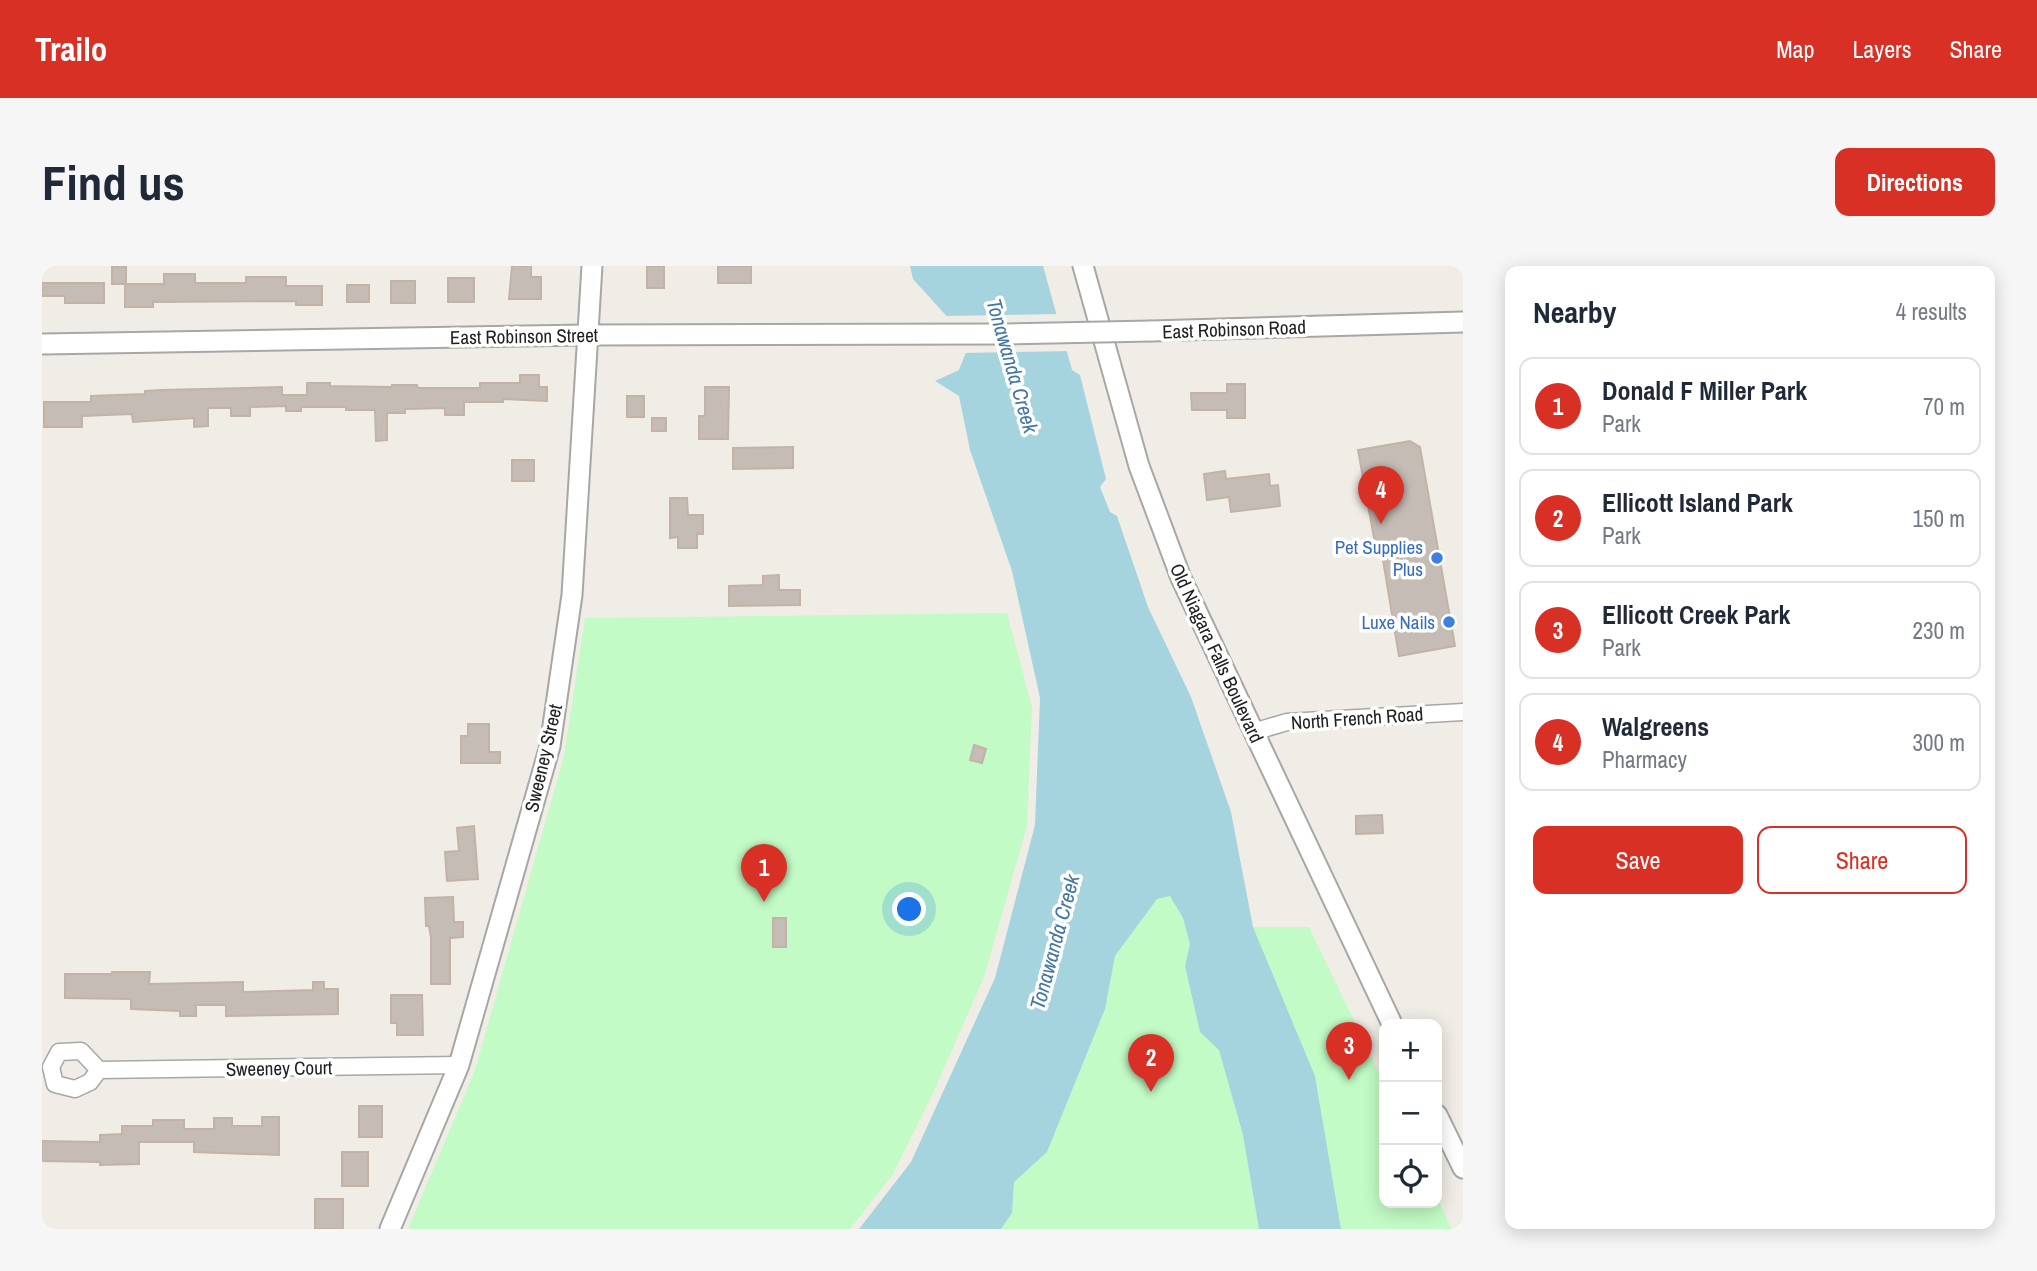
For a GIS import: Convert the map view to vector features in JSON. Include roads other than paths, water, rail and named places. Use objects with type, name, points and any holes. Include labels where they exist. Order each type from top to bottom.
[{"type":"street","name":"Sweeney Street","points":[[390,1229],[459,1065],[550,746],[572,595],[592,266]]},
{"type":"street","name":"Old Niagara Falls Boulevard","points":[[1083,266],[1139,466],[1181,578],[1390,1019]]},
{"type":"street","name":"East Robinson Road","points":[[1005,334],[1463,322]]},
{"type":"street","name":"East Robinson Street","points":[[42,344],[587,335],[1005,334]]},
{"type":"street","name":"North French Road","points":[[1253,732],[1287,722],[1463,712]]},
{"type":"street","name":"Sweeney Court","points":[[99,1070],[459,1065]]},
{"type":"street","points":[[1442,1125],[1463,1168]]},
{"type":"water","name":"Tonawanda Creek","points":[[910,266],[1043,266],[1072,370],[1080,375],[1106,479],[1100,487],[1110,512],[1117,516],[1148,607],[1191,697],[1231,812],[1253,927],[1315,1076],[1341,1229],[1259,1229],[1243,1135],[1219,1050],[1200,1032],[1185,966],[1190,944],[1183,918],[1170,896],[1157,899],[1115,956],[1105,1009],[1047,1152],[1014,1182],[1012,1213],[1001,1229],[859,1229],[911,1162],[995,978],[1035,825],[1040,698],[1012,571],[970,450],[959,396],[935,381],[959,370],[970,342],[913,279]]},
{"type":"place","name":"Walgreens","points":[[1381,524]]},
{"type":"place","name":"Pet Supplies Plus","points":[[1437,558]]},
{"type":"place","name":"Luxe Nails","points":[[1449,622]]},
{"type":"place","name":"Donald F Miller Park","points":[[764,902]]},
{"type":"place","name":"Ellicott Creek Park","points":[[1349,1080]]},
{"type":"place","name":"Ellicott Island Park","points":[[1151,1092]]}]
